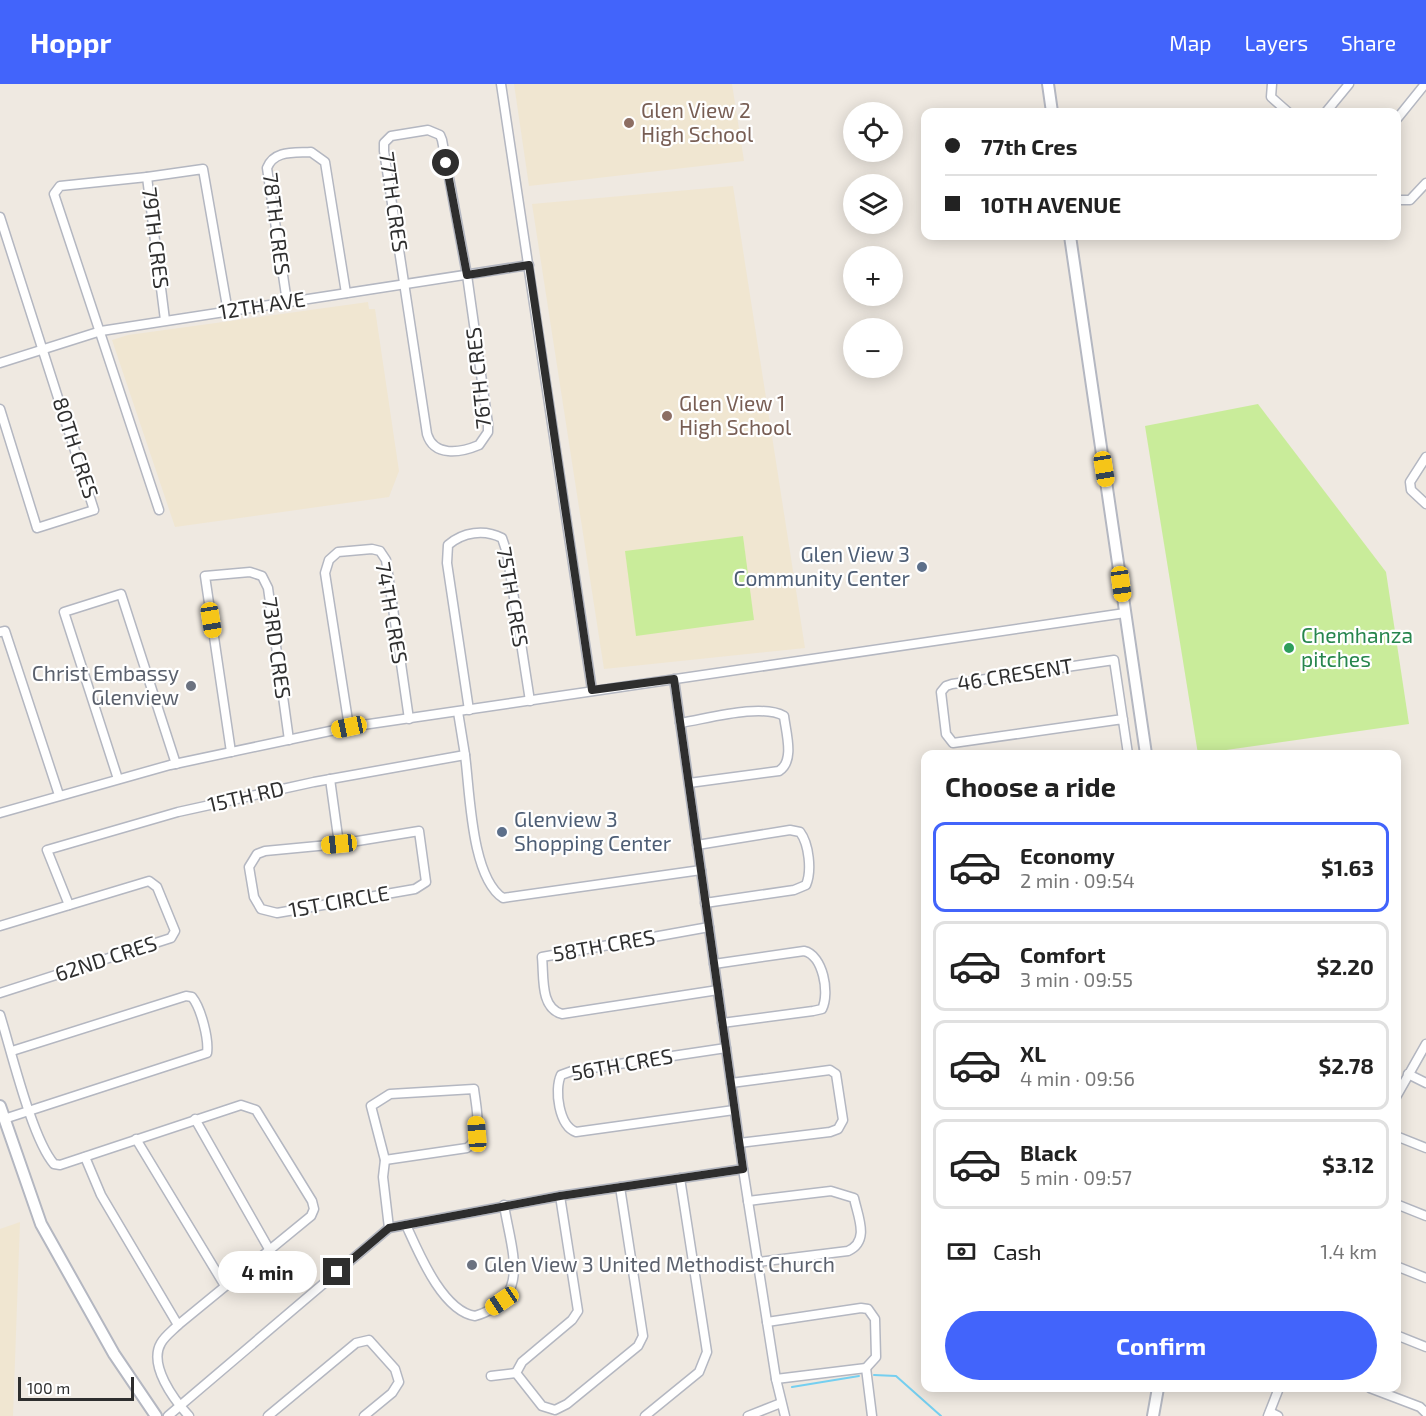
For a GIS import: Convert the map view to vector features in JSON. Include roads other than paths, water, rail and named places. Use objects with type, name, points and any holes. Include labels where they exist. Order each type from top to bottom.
[{"type":"street","points":[[501,84],[592,690]]},
{"type":"street","points":[[1048,84],[1051,108]]},
{"type":"street","points":[[1329,108],[1349,84]]},
{"type":"street","points":[[1401,114],[1425,84]]},
{"type":"street","points":[[1271,85],[1271,97],[1283,108]]},
{"type":"street","name":"77TH CRES","points":[[405,284],[384,142],[391,136],[428,130],[440,135],[442,140],[467,275]]},
{"type":"street","name":"78TH CRES","points":[[286,302],[267,168],[269,161],[277,155],[311,152],[325,162],[346,293]]},
{"type":"street","name":"79TH CRES","points":[[165,320],[147,177],[203,169],[228,312]]},
{"type":"street","points":[[147,177],[60,186],[54,194],[159,510]]},
{"type":"street","points":[[1401,200],[1410,200],[1426,183]]},
{"type":"street","points":[[0,217],[42,349]]},
{"type":"street","points":[[1071,240],[1145,750]]},
{"type":"street","name":"12TH AVE","points":[[0,363],[101,332],[165,320],[529,265]]},
{"type":"street","name":"76TH CRES","points":[[405,284],[427,434],[434,447],[446,452],[473,447],[484,440],[488,432],[467,275]]},
{"type":"street","name":"80TH CRES","points":[[0,409],[37,528],[94,510],[42,349]]},
{"type":"street","points":[[1426,457],[1410,482],[1411,490],[1426,504]]},
{"type":"street","name":"75TH CRES","points":[[469,710],[447,563],[448,545],[458,536],[490,532],[502,538],[507,553],[530,701]]},
{"type":"street","name":"74TH CRES","points":[[349,727],[325,573],[329,560],[338,552],[372,549],[380,551],[386,560],[409,719]]},
{"type":"street","name":"73RD CRES","points":[[231,752],[205,576],[250,572],[262,576],[268,588],[289,740]]},
{"type":"street","points":[[118,779],[64,612],[121,594],[176,764]]},
{"type":"street","points":[[0,812],[176,764],[349,727],[1125,613]]},
{"type":"street","points":[[0,632],[5,631],[59,795]]},
{"type":"street","name":"46 CRESENT","points":[[1114,660],[1123,719],[953,743],[946,734],[941,692],[946,686],[952,684],[1114,660]]},
{"type":"street","points":[[674,679],[734,1110],[776,1379],[785,1416]]},
{"type":"street","points":[[680,723],[760,711],[775,711],[784,717],[788,760],[785,767],[779,771],[689,783]]},
{"type":"street","points":[[458,712],[479,860],[495,893],[503,898],[701,870]]},
{"type":"street","points":[[1123,719],[1127,750]]},
{"type":"street","name":"15TH RD","points":[[69,905],[47,850],[178,812],[330,779],[465,755]]},
{"type":"street","points":[[330,779],[339,844]]},
{"type":"street","points":[[697,845],[790,830],[800,832],[804,838],[810,875],[806,885],[794,890],[705,903]]},
{"type":"street","name":"1ST CIRCLE","points":[[419,831],[426,882],[415,889],[277,913],[261,909],[254,897],[249,867],[257,854],[265,851],[339,844],[419,831]]},
{"type":"street","name":"62ND CRES","points":[[0,926],[152,882],[158,887],[175,931],[174,935],[0,993]]},
{"type":"street","name":"58TH CRES","points":[[709,927],[542,957],[547,1005],[552,1011],[562,1014],[717,990]]},
{"type":"street","points":[[714,964],[804,951],[812,952],[819,960],[825,1002],[822,1009],[813,1011],[722,1023]]},
{"type":"street","points":[[4,1119],[207,1053],[208,1046],[196,1003],[192,997],[181,997],[12,1052]]},
{"type":"street","points":[[0,1015],[30,1110],[46,1151],[54,1164],[60,1165],[241,1105],[256,1110],[312,1201],[314,1209],[311,1216],[178,1326],[160,1344],[157,1359],[162,1374],[180,1407],[189,1416]]},
{"type":"street","points":[[1401,1087],[1426,1044]]},
{"type":"street","name":"56TH CRES","points":[[726,1048],[572,1071],[561,1075],[557,1082],[563,1120],[569,1130],[576,1132],[734,1110]]},
{"type":"street","points":[[731,1083],[830,1070],[836,1074],[843,1120],[838,1130],[830,1132],[739,1143]]},
{"type":"street","points":[[1408,1074],[1426,1083]]},
{"type":"street","points":[[385,1160],[467,1148],[473,1143],[477,1134],[474,1089],[390,1094],[371,1106],[385,1160],[383,1177],[389,1228]]},
{"type":"street","points":[[0,1106],[42,1224],[114,1354],[156,1416]]},
{"type":"street","points":[[195,1119],[269,1250]]},
{"type":"street","points":[[1401,1138],[1426,1148]]},
{"type":"street","points":[[136,1139],[225,1287]]},
{"type":"street","points":[[85,1157],[101,1195],[178,1326]]},
{"type":"street","points":[[168,1416],[389,1228],[504,1205],[743,1169]]},
{"type":"street","points":[[645,1416],[699,1372],[707,1352],[680,1178]]},
{"type":"street","points":[[516,1374],[542,1406],[555,1410],[567,1404],[641,1341],[644,1330],[620,1187]]},
{"type":"street","points":[[748,1201],[831,1191],[842,1192],[854,1198],[862,1239],[858,1246],[848,1251],[758,1262]]},
{"type":"street","points":[[516,1374],[522,1362],[572,1320],[578,1311],[560,1196]]},
{"type":"street","points":[[406,1225],[436,1286],[462,1311],[475,1316],[509,1295],[514,1282],[504,1205]]},
{"type":"street","points":[[1401,1206],[1426,1216]]},
{"type":"street","points":[[1401,1268],[1426,1278]]},
{"type":"street","points":[[767,1322],[855,1308],[868,1309],[875,1319],[877,1349],[873,1363],[866,1368],[776,1379]]},
{"type":"street","points":[[1401,1337],[1426,1347]]},
{"type":"street","points":[[268,1416],[356,1343],[369,1340],[395,1369],[399,1382],[392,1394],[364,1416]]},
{"type":"street","points":[[866,1368],[872,1416]]},
{"type":"street","points":[[491,1376],[516,1374]]},
{"type":"street","points":[[1153,1416],[1157,1392]]},
{"type":"street","points":[[1272,1415],[1278,1392]]},
{"type":"street","points":[[1381,1392],[1420,1407],[1426,1413]]},
{"type":"street","points":[[748,1416],[780,1403]]},
{"type":"waterway","points":[[874,1375],[896,1376],[941,1416]]},
{"type":"waterway","points":[[792,1387],[859,1376]]},
{"type":"place","name":"Glen View 2 High School","points":[[629,123]]},
{"type":"place","name":"Glen View 1 High School","points":[[667,416]]},
{"type":"place","name":"Glen View 3 Community Center","points":[[922,567]]},
{"type":"place","name":"Chemhanza pitches","points":[[1289,648]]},
{"type":"place","name":"Christ Embassy Glenview","points":[[191,686]]},
{"type":"place","name":"Glenview 3 Shopping Center","points":[[502,832]]},
{"type":"place","name":"Glen View 3 United Methodist Church","points":[[472,1265]]}]
